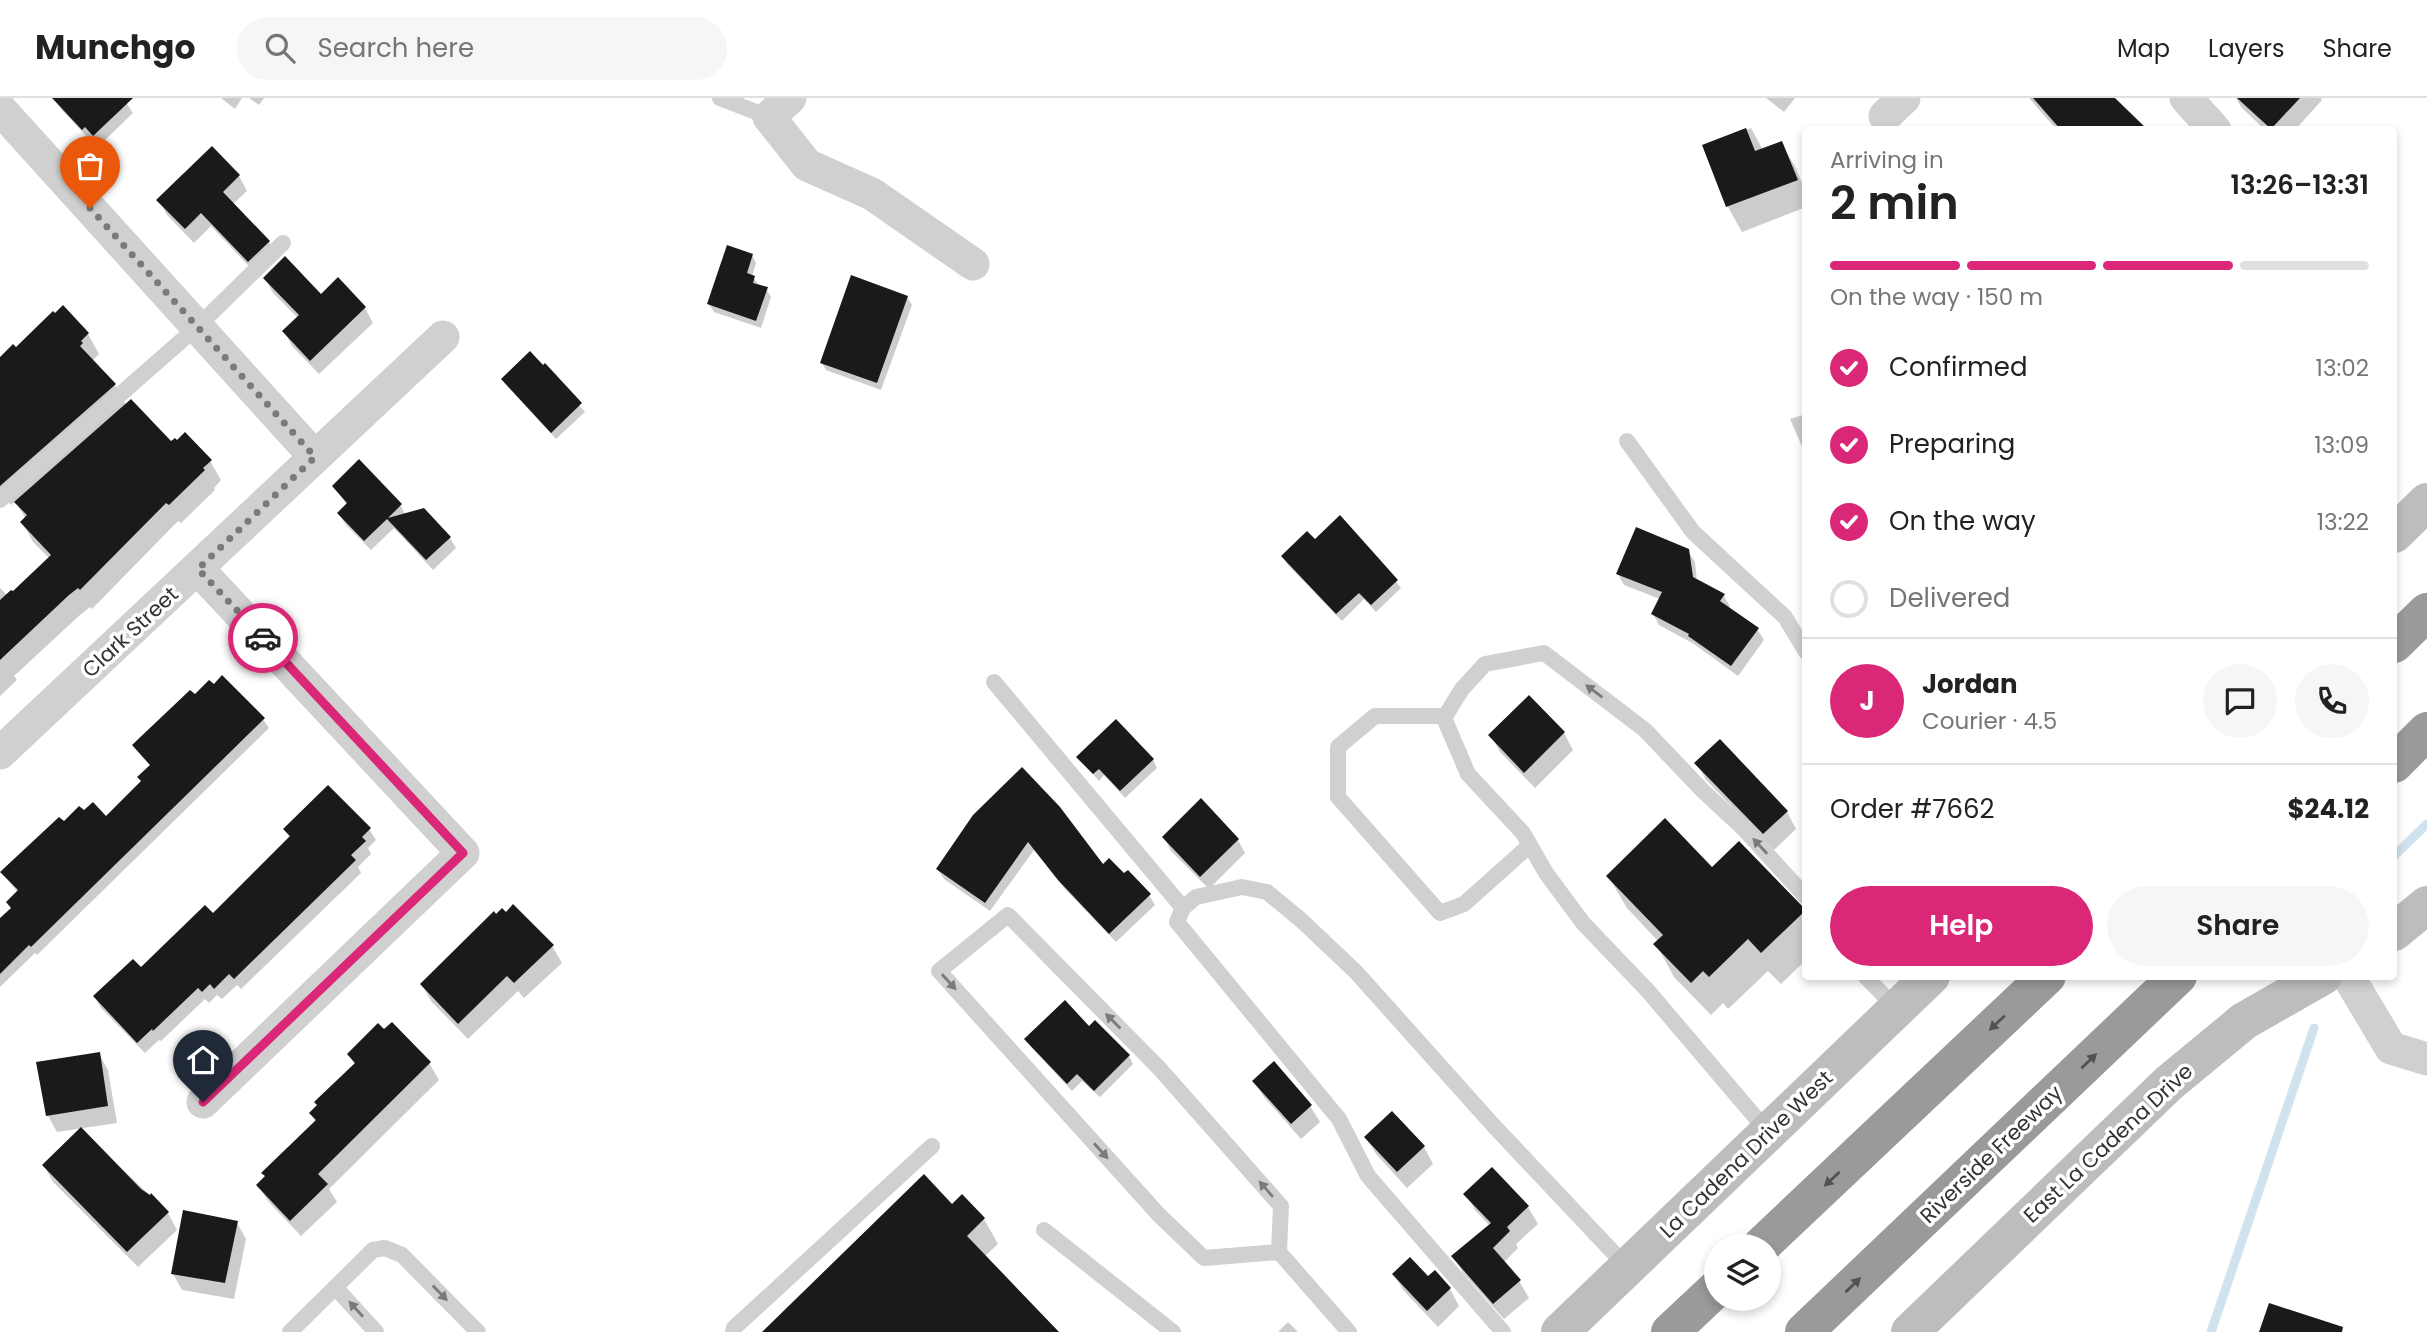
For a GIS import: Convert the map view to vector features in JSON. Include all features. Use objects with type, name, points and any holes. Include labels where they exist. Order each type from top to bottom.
[{"type":"highway","points":[[2397,641],[2427,612]]},
{"type":"highway","points":[[2397,761],[2427,731]]},
{"type":"highway","points":[[1774,1234],[2043,980]]},
{"type":"highway","name":"Riverside Freeway","points":[[1804,1332],[2174,980]]},
{"type":"highway","points":[[1670,1332],[1704,1300]]},
{"type":"main road","points":[[2397,531],[2427,502]]},
{"type":"main road","points":[[2397,930],[2427,905]]},
{"type":"main road","name":"La Cadena Drive West","points":[[1560,1332],[1927,980]]},
{"type":"main road","name":"East La Cadena Drive","points":[[1910,1332],[2169,1083],[2244,1021],[2316,980]]},
{"type":"street","points":[[2186,98],[2211,126]]},
{"type":"street","points":[[780,108],[807,164],[872,194],[973,264]]},
{"type":"street","points":[[0,109],[315,457]]},
{"type":"street","name":"Clark Street","points":[[0,753],[443,337]]},
{"type":"street","points":[[198,569],[463,853],[203,1102]]},
{"type":"street","points":[[2350,980],[2391,1048],[2427,1059]]},
{"type":"lane","points":[[720,98],[780,108]]},
{"type":"lane","points":[[0,500],[197,327],[283,243]]},
{"type":"lane","points":[[1627,441],[1693,532],[1785,617],[1802,645]]},
{"type":"lane","points":[[1769,1132],[1648,991],[1583,923],[1546,873],[1523,833],[1468,774],[1444,718],[1462,689],[1485,664],[1544,653],[1645,730],[1703,791],[1745,830],[1802,893]]},
{"type":"lane","points":[[994,682],[1183,908]]},
{"type":"lane","points":[[1446,716],[1376,716],[1338,747],[1338,797],[1440,913],[1464,904],[1530,845]]},
{"type":"lane","points":[[1503,1332],[1368,1176],[1339,1119],[1177,922],[1183,908],[1196,897],[1242,887],[1266,892],[1284,906],[1356,972],[1493,1125],[1628,1267]]},
{"type":"lane","points":[[1279,1252],[1204,1258],[1159,1215],[939,971],[1008,915],[1159,1068],[1281,1206],[1279,1252],[1349,1332]]},
{"type":"lane","points":[[1869,980],[1897,1009]]},
{"type":"lane","points":[[733,1332],[932,1146]]},
{"type":"lane","points":[[1044,1230],[1173,1332]]},
{"type":"lane","points":[[290,1332],[373,1250],[385,1248],[402,1255],[478,1332]]},
{"type":"lane","points":[[335,1287],[376,1332]]},
{"type":"building","points":[[52,98],[133,98],[93,136],[85,127],[82,130]]},
{"type":"building","points":[[2033,98],[2115,98],[2144,126],[2058,126]]},
{"type":"building","points":[[2237,98],[2300,98],[2274,126],[2268,126]]},
{"type":"building","points":[[1746,128],[1755,151],[1782,141],[1798,180],[1726,207],[1702,145]]},
{"type":"building","points":[[212,146],[240,175],[223,192],[270,241],[248,262],[201,213],[185,229],[156,200]]},
{"type":"building","points":[[727,245],[753,254],[747,273],[755,276],[753,283],[768,287],[756,321],[707,304]]},
{"type":"building","points":[[285,256],[321,294],[338,277],[366,307],[310,361],[282,331],[299,315],[263,278]]},
{"type":"building","points":[[851,275],[908,296],[877,383],[820,363]]},
{"type":"building","points":[[63,305],[89,333],[80,346],[116,384],[0,486],[0,357],[13,344],[16,347],[53,311],[55,313]]},
{"type":"building","points":[[530,351],[543,365],[545,363],[582,403],[551,433],[501,379]]},
{"type":"building","points":[[131,399],[171,441],[175,438],[177,440],[185,432],[212,460],[203,468],[205,470],[169,505],[166,503],[80,590],[78,588],[69,595],[0,660],[0,600],[51,555],[20,522],[27,515],[14,502]]},
{"type":"building","points":[[359,459],[402,504],[388,518],[424,508],[451,537],[426,560],[387,519],[364,541],[337,513],[347,503],[332,486]]},
{"type":"building","points":[[1340,515],[1398,580],[1371,605],[1359,593],[1336,614],[1281,556],[1307,531],[1315,539]]},
{"type":"building","points":[[1636,527],[1689,549],[1693,577],[1725,594],[1720,601],[1759,628],[1731,666],[1688,636],[1689,634],[1651,614],[1662,592],[1616,574]]},
{"type":"building","points":[[222,675],[265,718],[31,947],[29,945],[0,974],[0,918],[11,908],[6,902],[18,890],[0,872],[59,817],[64,821],[79,806],[84,810],[93,802],[106,816],[141,781],[137,777],[150,765],[132,745],[190,690],[195,694],[209,680],[214,684]]},
{"type":"building","points":[[1529,695],[1565,732],[1524,773],[1488,735]]},
{"type":"building","points":[[1116,719],[1154,759],[1120,791],[1099,769],[1093,774],[1076,757]]},
{"type":"building","points":[[1720,739],[1788,811],[1763,834],[1694,763]]},
{"type":"building","points":[[1022,767],[1060,807],[1103,864],[1109,858],[1124,873],[1128,870],[1151,894],[1109,934],[1058,880],[1028,842],[985,903],[936,869],[973,815]]},
{"type":"building","points":[[328,785],[371,828],[362,837],[366,841],[351,855],[356,860],[234,979],[229,974],[214,989],[210,984],[202,992],[198,988],[137,1043],[93,996],[133,959],[141,967],[205,905],[213,913],[290,836],[283,829]]},
{"type":"building","points":[[1201,798],[1239,839],[1200,877],[1162,837]]},
{"type":"building","points":[[1665,818],[1712,867],[1739,841],[1802,906],[1802,914],[1761,953],[1748,939],[1709,977],[1703,971],[1691,983],[1653,944],[1663,935],[1606,876]]},
{"type":"building","points":[[513,904],[554,945],[514,983],[507,976],[458,1024],[420,984],[494,911],[496,914],[502,908],[506,912]]},
{"type":"building","points":[[1065,1000],[1089,1026],[1095,1020],[1130,1055],[1094,1091],[1077,1074],[1067,1084],[1024,1039]]},
{"type":"building","points":[[392,1022],[431,1062],[318,1174],[328,1184],[290,1221],[256,1185],[265,1176],[261,1173],[316,1120],[309,1113],[317,1105],[314,1102],[355,1063],[347,1054],[378,1023],[384,1029]]},
{"type":"building","points":[[100,1052],[108,1106],[46,1116],[36,1062]]},
{"type":"building","points":[[1274,1061],[1312,1105],[1291,1124],[1252,1081]]},
{"type":"building","points":[[1392,1111],[1425,1146],[1397,1172],[1364,1137]]},
{"type":"building","points":[[81,1127],[141,1189],[150,1195],[151,1193],[169,1212],[127,1252],[42,1165]]},
{"type":"building","points":[[1492,1167],[1529,1206],[1507,1227],[1510,1231],[1493,1248],[1521,1280],[1493,1304],[1451,1256],[1491,1223],[1463,1194]]},
{"type":"building","points":[[924,1174],[952,1204],[962,1194],[985,1218],[967,1236],[1059,1332],[762,1332]]},
{"type":"building","points":[[183,1210],[238,1221],[225,1283],[171,1274]]},
{"type":"building","points":[[1410,1257],[1428,1276],[1435,1270],[1451,1288],[1427,1311],[1392,1274]]},
{"type":"building","points":[[2269,1303],[2343,1327],[2342,1332],[2259,1332]]},
{"type":"waterway","points":[[2397,853],[2427,824]]},
{"type":"waterway","points":[[2211,1332],[2314,1028]]},
{"type":"way so far","points":[[90,208],[315,457],[198,569],[263,638]]},
{"type":"route","points":[[203,1102],[463,853],[263,638]]}]
